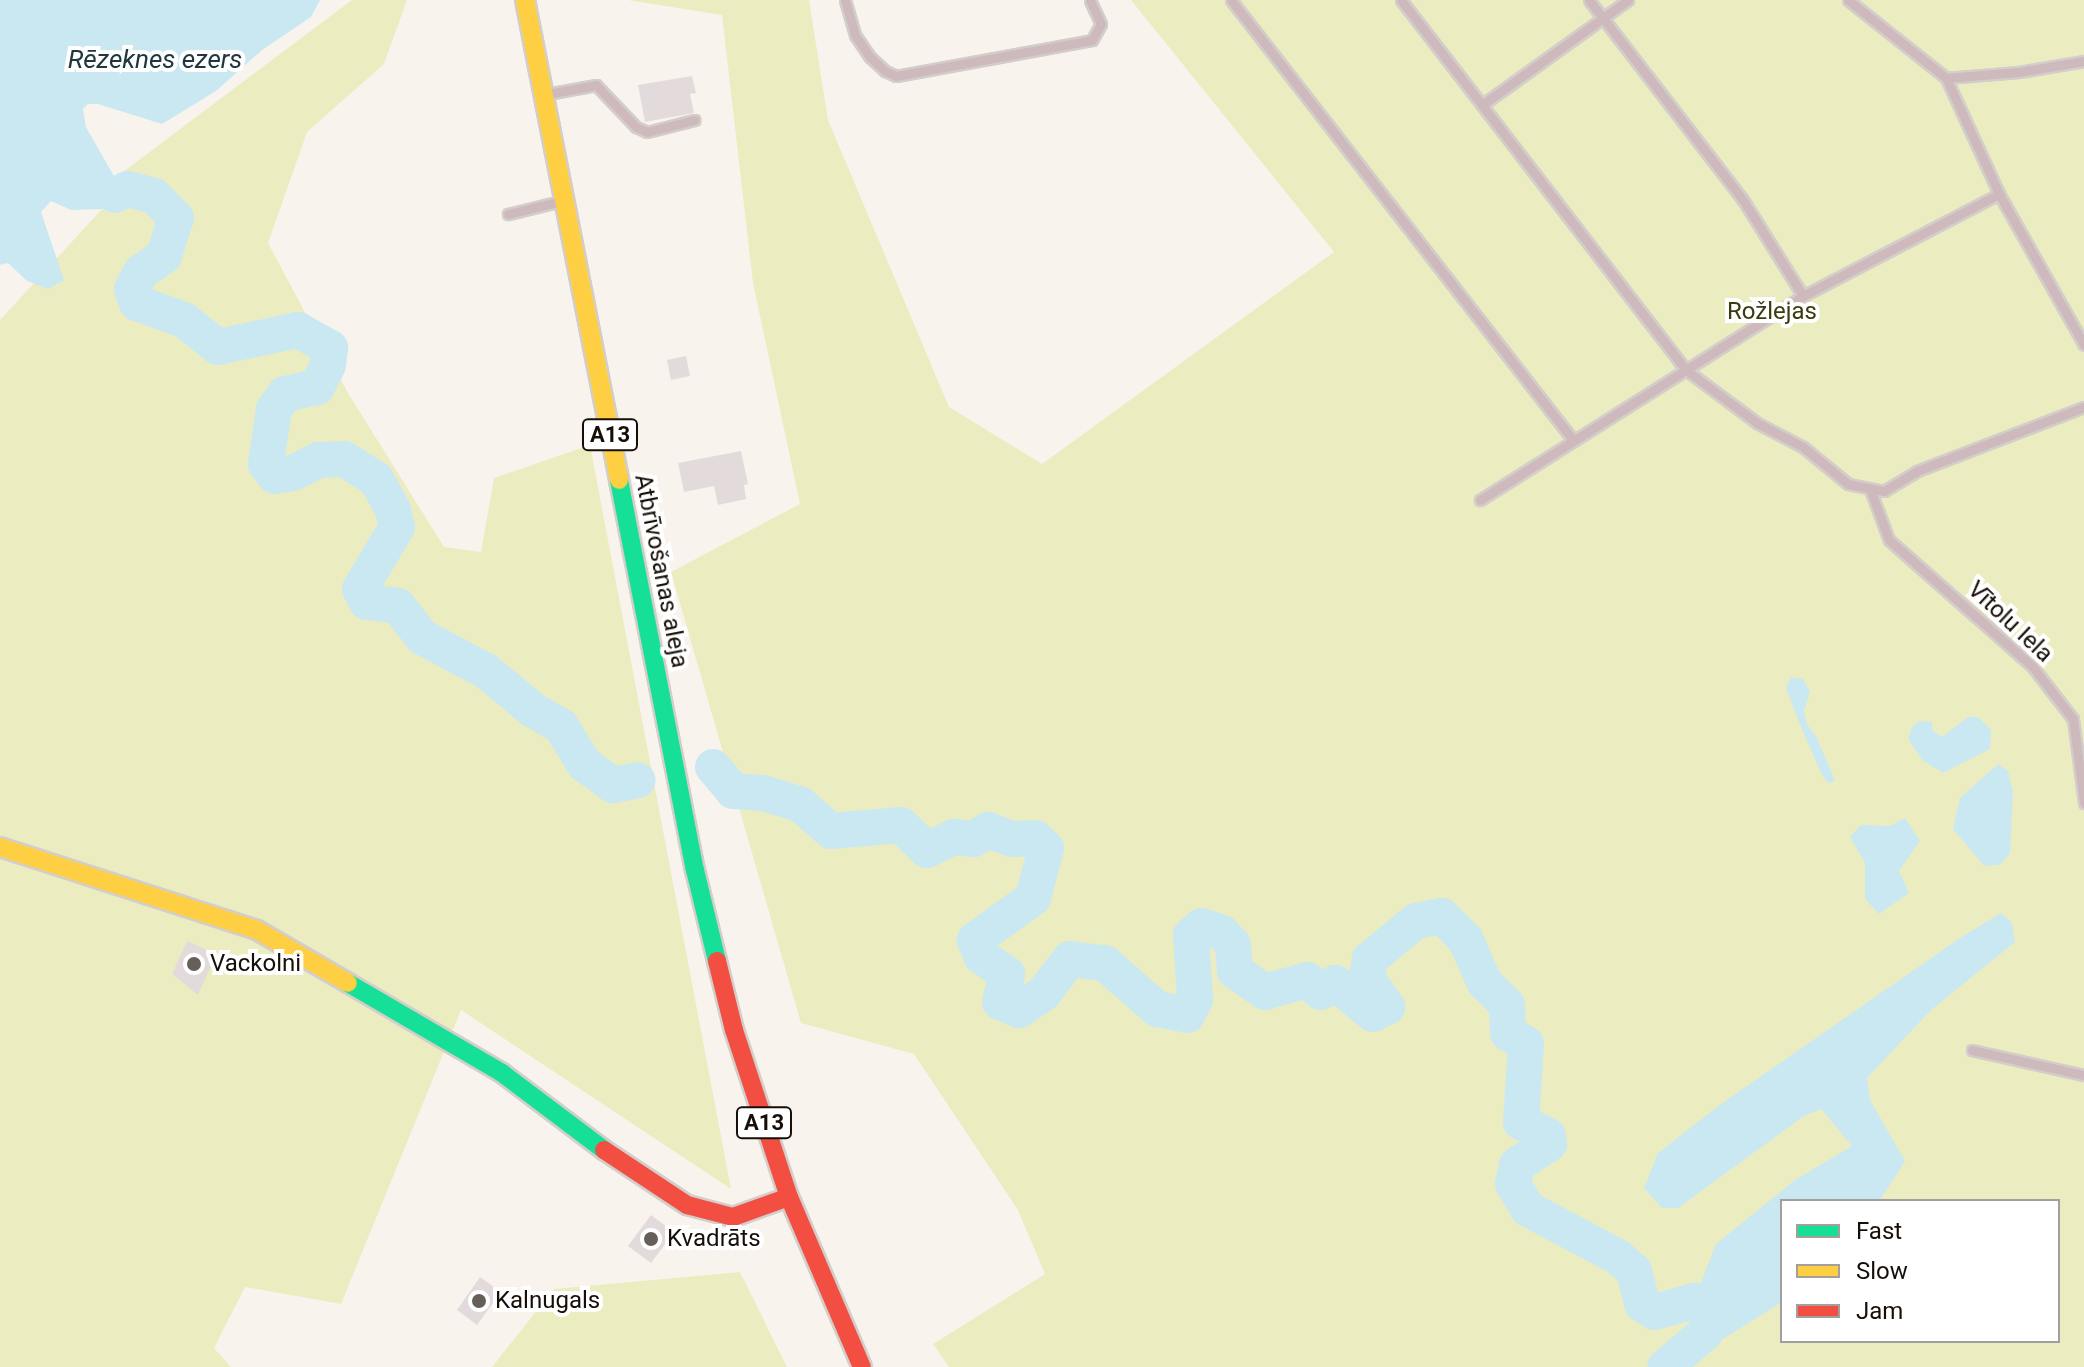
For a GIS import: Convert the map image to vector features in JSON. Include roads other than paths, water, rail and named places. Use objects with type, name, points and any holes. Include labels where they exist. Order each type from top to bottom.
[{"type":"main road","name":"Atbrīvošanas aleja","points":[[525,0],[695,870],[734,1030],[789,1197]]},
{"type":"main road","points":[[0,847],[257,930],[502,1073],[640,1177],[687,1205],[733,1217],[789,1197]]},
{"type":"main road","name":"A13","points":[[789,1197],[862,1367]]},
{"type":"lane","points":[[845,0],[855,35],[877,64],[896,76],[1092,40],[1101,24],[1090,0]]},
{"type":"lane","points":[[1231,0],[1573,440]]},
{"type":"lane","points":[[1401,0],[1686,370],[1757,423],[1803,447],[1848,484],[1884,491],[1917,471],[2084,407]]},
{"type":"lane","points":[[1589,0],[1743,200],[1803,296]]},
{"type":"lane","points":[[1482,105],[1600,17],[1628,0]]},
{"type":"lane","points":[[1848,0],[1946,78],[1999,194],[2084,345]]},
{"type":"lane","points":[[1946,78],[2019,72],[2084,61]]},
{"type":"lane","points":[[543,94],[596,85],[636,127],[647,132],[694,120]]},
{"type":"lane","points":[[1480,500],[1803,296],[1999,194]]},
{"type":"lane","points":[[508,214],[564,200]]},
{"type":"lane","name":"Vītolu Iela","points":[[1870,489],[1889,540],[2032,666],[2073,719],[2084,803]]},
{"type":"lane","points":[[1972,1050],[2084,1075]]},
{"type":"water","name":"Rēzeknes ezers","points":[[0,0],[320,0],[311,17],[262,50],[216,91],[162,124],[98,104],[88,104],[83,109],[86,127],[115,178],[115,195],[102,209],[71,210],[51,201],[41,212],[64,280],[48,289],[27,281],[8,263],[0,265]]},
{"type":"water","points":[[1791,677],[1803,679],[1810,692],[1804,711],[1807,724],[1817,738],[1835,781],[1828,783],[1821,773],[1801,727],[1786,688]]},
{"type":"water","points":[[1968,717],[1978,717],[1991,730],[1990,749],[1943,773],[1922,760],[1908,739],[1912,727],[1919,721],[1932,722],[1932,730],[1942,737]]},
{"type":"water","points":[[1998,764],[2008,771],[2013,792],[2010,853],[2000,865],[1984,866],[1953,829],[1960,798]]},
{"type":"water","points":[[1905,818],[1920,841],[1899,871],[1909,893],[1879,914],[1865,899],[1865,863],[1850,837],[1861,825],[1890,826]]},
{"type":"water","points":[[2001,913],[2012,923],[2015,942],[1931,1010],[1867,1078],[1870,1100],[1905,1161],[1884,1194],[1880,1199],[1780,1199],[1780,1303],[1723,1339],[1705,1333],[1711,1317],[1694,1301],[1716,1244],[1795,1180],[1852,1146],[1821,1109],[1804,1116],[1678,1208],[1662,1208],[1644,1188],[1658,1153],[1721,1104],[1963,936]]},
{"type":"waterway","points":[[115,195],[128,189],[154,196],[176,218],[164,256],[141,272],[132,289],[137,303],[184,320],[218,347],[298,330],[330,348],[328,365],[317,387],[285,394],[274,409],[266,464],[275,476],[293,473],[318,460],[344,459],[376,479],[393,510],[397,527],[360,589],[367,602],[398,606],[422,637],[486,671],[533,710],[561,726],[584,764],[613,785],[638,780]]},
{"type":"waterway","points":[[713,767],[733,791],[763,793],[800,804],[831,831],[901,825],[927,850],[954,837],[974,839],[988,830],[1012,839],[1035,838],[1046,848],[1033,898],[975,940],[981,956],[1007,974],[1000,1002],[1019,1010],[1043,994],[1070,959],[1105,963],[1157,1009],[1187,1015],[1195,999],[1191,935],[1202,926],[1222,933],[1233,945],[1235,971],[1265,992],[1307,980],[1321,992],[1335,983],[1373,1014],[1387,1007],[1367,977],[1370,959],[1416,921],[1442,916],[1466,940],[1484,982],[1507,1005],[1508,1033],[1526,1044],[1521,1122],[1548,1136],[1549,1144],[1517,1165],[1513,1184],[1528,1209],[1618,1257],[1634,1271],[1642,1304],[1655,1312],[1694,1301],[1711,1317],[1705,1333],[1665,1367]]},
{"type":"place","name":"Vackolni","points":[[194,964]]},
{"type":"place","name":"Kvadrāts","points":[[651,1239]]},
{"type":"place","name":"Kalnugals","points":[[479,1301]]},
{"type":"park label","name":"Rožlejas","points":[[1772,312]]}]
